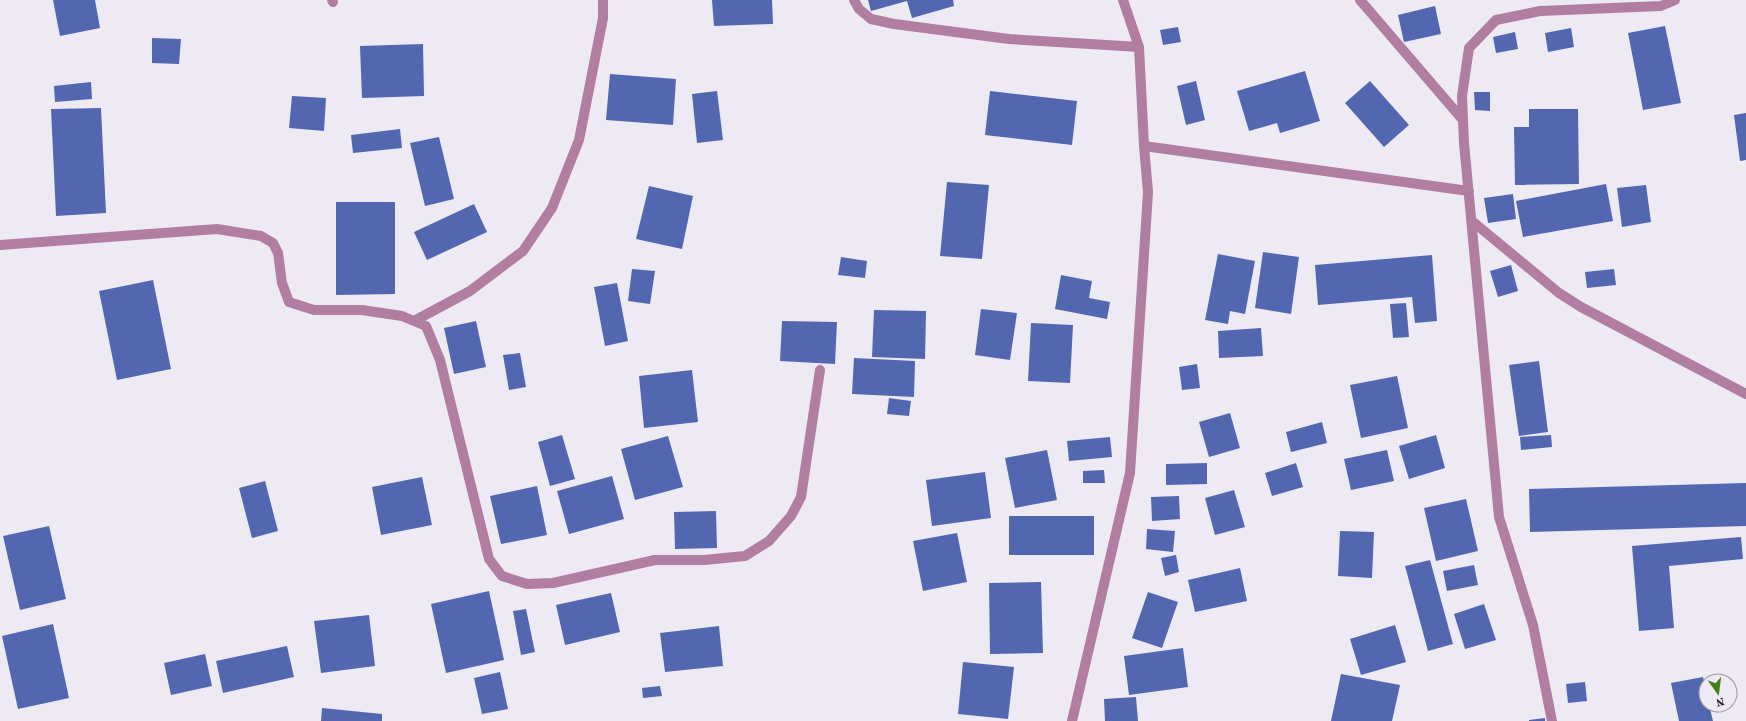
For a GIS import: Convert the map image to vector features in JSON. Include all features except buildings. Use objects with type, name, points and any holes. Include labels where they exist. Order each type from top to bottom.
[{"type":"street","points":[[414,321],[470,291],[523,251],[552,208],[579,140],[603,18],[603,0]]},
{"type":"street","points":[[854,0],[859,9],[871,19],[894,24],[1009,38],[1138,47]]},
{"type":"street","points":[[1072,721],[1130,473],[1148,192],[1138,47],[1123,0]]},
{"type":"street","points":[[1360,0],[1463,120]]},
{"type":"street","points":[[1552,721],[1533,624],[1499,517],[1463,120],[1462,96],[1469,48],[1496,20],[1540,11],[1661,6],[1675,0]]},
{"type":"street","points":[[1144,146],[1469,192]]},
{"type":"street","points":[[1472,221],[1559,293],[1581,307],[1746,394]]},
{"type":"street","points":[[0,245],[217,229],[261,236],[273,243],[278,253],[282,283],[289,302],[314,310],[362,310],[402,316],[426,326],[440,360],[489,559],[502,576],[527,584],[553,583],[655,560],[704,560],[745,556],[769,541],[791,516],[801,497],[820,370]]}]
